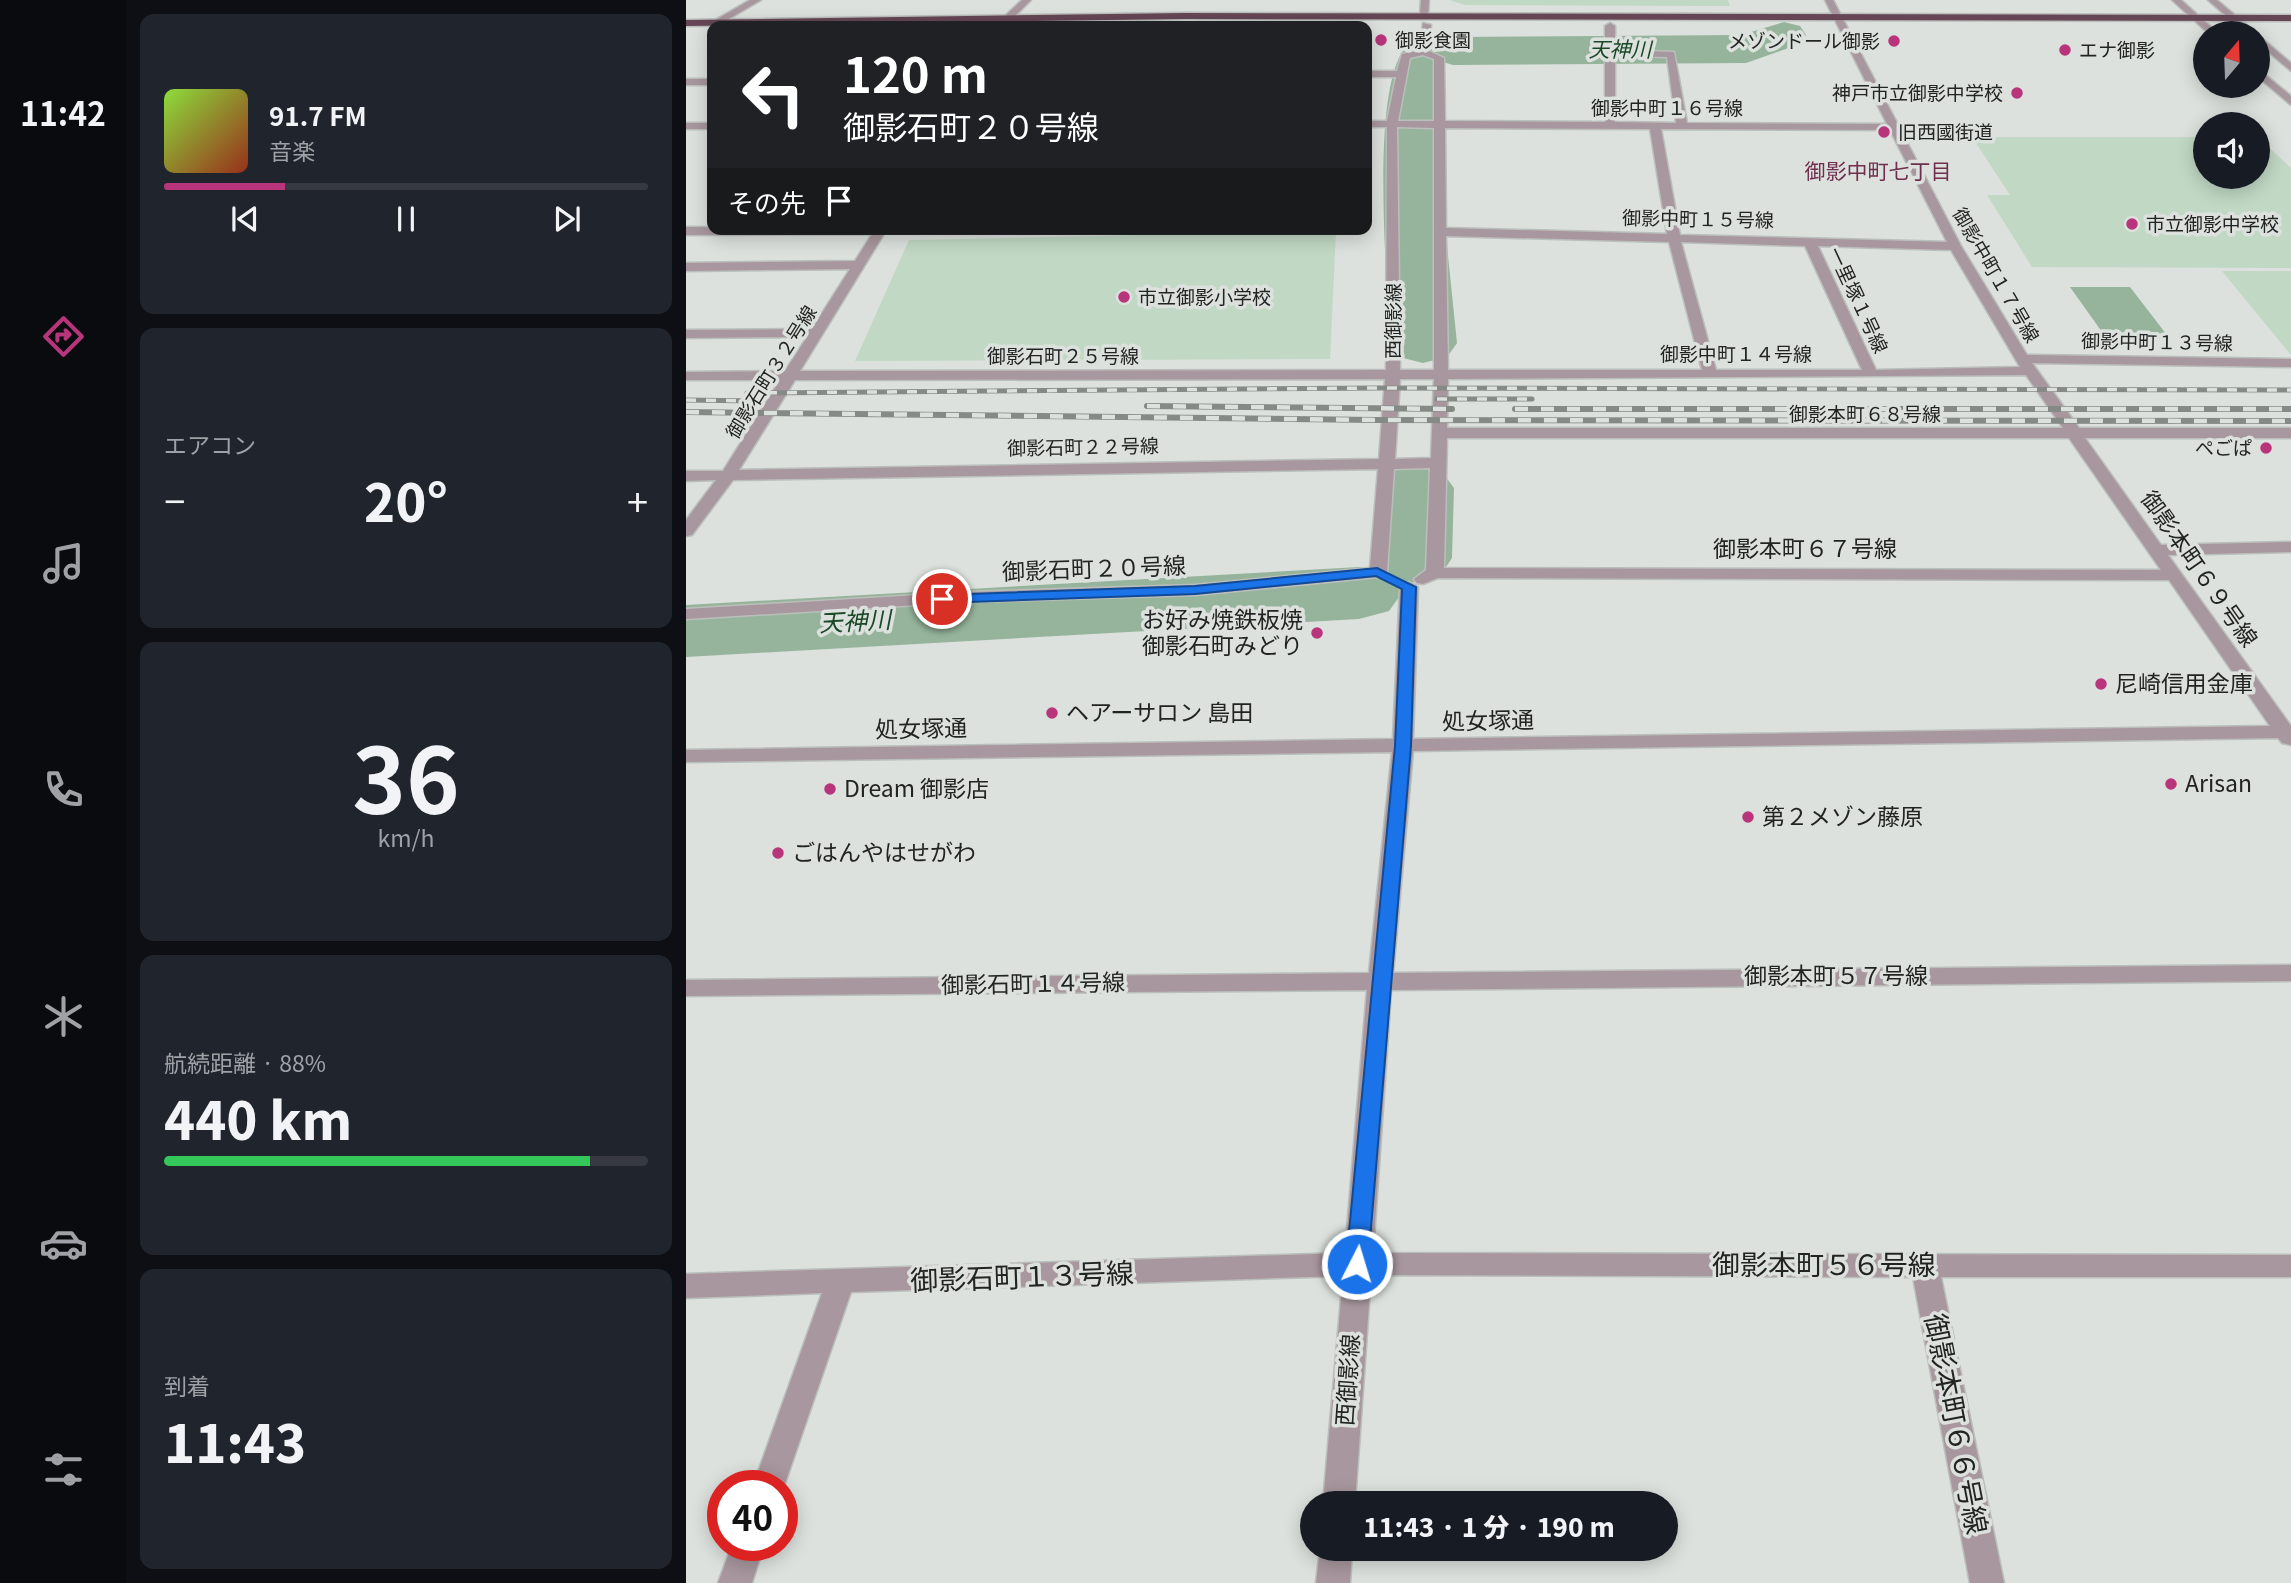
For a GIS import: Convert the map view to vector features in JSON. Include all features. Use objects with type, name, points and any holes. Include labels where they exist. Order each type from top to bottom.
[{"type":"highway","points":[[891,21],[1009,17],[1841,22],[2193,31]]},
{"type":"highway","points":[[1358,21],[1426,20],[1610,26],[2291,18]]},
{"type":"highway","points":[[686,23],[707,26]]},
{"type":"highway","points":[[2270,29],[2291,28]]},
{"type":"highway","points":[[686,33],[707,29]]},
{"type":"street","points":[[724,21],[757,0]]},
{"type":"street","points":[[1009,17],[1027,0]]},
{"type":"street","points":[[1424,52],[1425,0]]},
{"type":"street","name":"御影中町１７号線","points":[[1829,0],[1955,246],[2026,365],[2074,434]]},
{"type":"street","points":[[2176,0],[2199,21]]},
{"type":"street","points":[[2212,0],[2237,21]]},
{"type":"street","points":[[1610,26],[1610,125]]},
{"type":"street","points":[[2270,49],[2291,68]]},
{"type":"street","points":[[1612,51],[1671,54],[1682,126]]},
{"type":"street","points":[[1372,74],[1401,74],[1405,56],[1424,52],[1439,58],[1441,374],[1435,573],[1409,587],[1377,572]]},
{"type":"street","name":"西御影線","points":[[1377,572],[1393,374],[1397,124],[1401,74]]},
{"type":"street","points":[[686,82],[707,82]]},
{"type":"street","points":[[2270,83],[2291,102]]},
{"type":"street","name":"御影中町１６号線","points":[[1372,124],[1894,127]]},
{"type":"street","points":[[688,128],[707,126]]},
{"type":"street","points":[[1656,126],[1674,238],[1710,373]]},
{"type":"street","points":[[686,231],[707,231]]},
{"type":"street","name":"御影中町１５号線","points":[[1441,232],[1955,246]]},
{"type":"street","name":"御影石町３２号線","points":[[686,531],[729,474],[878,235]]},
{"type":"street","name":"一里塚１号線","points":[[1811,242],[1871,374]]},
{"type":"street","points":[[686,267],[861,265]]},
{"type":"street","points":[[686,334],[819,333]]},
{"type":"street","name":"御影中町１３号線","points":[[2026,365],[2291,363]]},
{"type":"street","name":"御影中町１４号線","points":[[1441,374],[1871,374],[2026,365]]},
{"type":"street","name":"御影石町２５号線","points":[[686,376],[1441,374]]},
{"type":"street","name":"御影本町６８号線","points":[[1439,433],[2291,433]]},
{"type":"street","name":"御影本町６９号線","points":[[2074,434],[2288,735]]},
{"type":"street","name":"御影石町２２号線","points":[[686,476],[1437,463]]},
{"type":"street","points":[[2157,550],[2291,547]]},
{"type":"street","name":"御影石町２０号線","points":[[686,614],[968,597],[1195,590],[1377,572]]},
{"type":"street","name":"御影本町６７号線","points":[[1435,573],[2175,575]]},
{"type":"street","name":"西御影線","points":[[1340,1491],[1380,980],[1403,746],[1409,587]]},
{"type":"street","name":"処女塚通","points":[[686,757],[2288,735]]},
{"type":"street","name":"御影本町５７号線","points":[[1380,980],[2291,973]]},
{"type":"street","name":"御影石町１４号線","points":[[686,988],[1380,980]]},
{"type":"street","name":"御影本町５６号線","points":[[1357,1264],[2291,1266]]},
{"type":"street","name":"御影石町１３号線","points":[[686,1286],[1357,1264]]},
{"type":"street","name":"御影本町６６号線","points":[[1925,1265],[1987,1583]]},
{"type":"street","points":[[775,1470],[840,1283]]},
{"type":"street","points":[[735,1583],[743,1561]]},
{"type":"street","points":[[1333,1583],[1335,1561]]},
{"type":"shaded area","points":[[1449,0],[1728,0],[1730,6],[1465,5]]},
{"type":"shaded area","points":[[1972,137],[2193,137],[2193,189],[2270,189],[2270,148],[2291,168],[2291,268],[2032,267],[1987,195],[2010,195]]},
{"type":"shaded area","name":"市立御影小学校","points":[[1146,235],[1336,235],[1330,359],[855,361],[909,240]]},
{"type":"shaded area","points":[[2222,271],[2291,271],[2291,354],[2290,354]]},
{"type":"shaded area","points":[[2070,287],[2130,287],[2170,339],[2107,339]]},
{"type":"waterway","name":"天神川","points":[[1453,51],[1746,49],[1784,35]]},
{"type":"waterway","name":"天神川","points":[[1420,59],[1409,120],[1423,343]]},
{"type":"waterway","name":"天神川","points":[[1411,558],[1415,488]]},
{"type":"waterway","name":"天神川","points":[[686,631],[1359,593]]},
{"type":"railway","points":[[747,393],[1379,388],[2291,390]]},
{"type":"railway","points":[[1437,399],[1532,399]]},
{"type":"railway","points":[[686,400],[755,401],[750,401]]},
{"type":"railway","points":[[1147,406],[1452,409]]},
{"type":"railway","points":[[1515,409],[2291,409]]},
{"type":"railway","points":[[686,412],[1375,420],[2291,421]]},
{"type":"place","name":"御影食園","points":[[1381,40]]},
{"type":"place","name":"メゾンドール御影","points":[[1894,41]]},
{"type":"place","name":"エナ御影","points":[[2065,50]]},
{"type":"place","name":"神戸市立御影中学校","points":[[2017,93]]},
{"type":"place","name":"旧西國街道","points":[[1884,132]]},
{"type":"place","name":"市立御影中学校","points":[[2132,224]]},
{"type":"place","name":"市立御影小学校","points":[[1124,297]]},
{"type":"place","name":"ぺごぱ","points":[[2266,448]]},
{"type":"place","name":"お好み焼鉄板焼 御影石町みどり","points":[[1317,633]]},
{"type":"place","name":"尼崎信用金庫","points":[[2101,684]]},
{"type":"place","name":"ヘアーサロン 島田","points":[[1052,713]]},
{"type":"place","name":"Arisan","points":[[2171,784]]},
{"type":"place","name":"Dream 御影店","points":[[830,789]]},
{"type":"place","name":"第２メゾン藤原","points":[[1748,817]]},
{"type":"place","name":"ごはんやはせがわ","points":[[778,853]]},
{"type":"district","name":"御影中町七丁目","points":[[1878,172]]},
{"type":"route","points":[[942,599],[1195,590],[1377,572],[1409,587],[1403,746],[1380,980],[1357,1264]]}]
